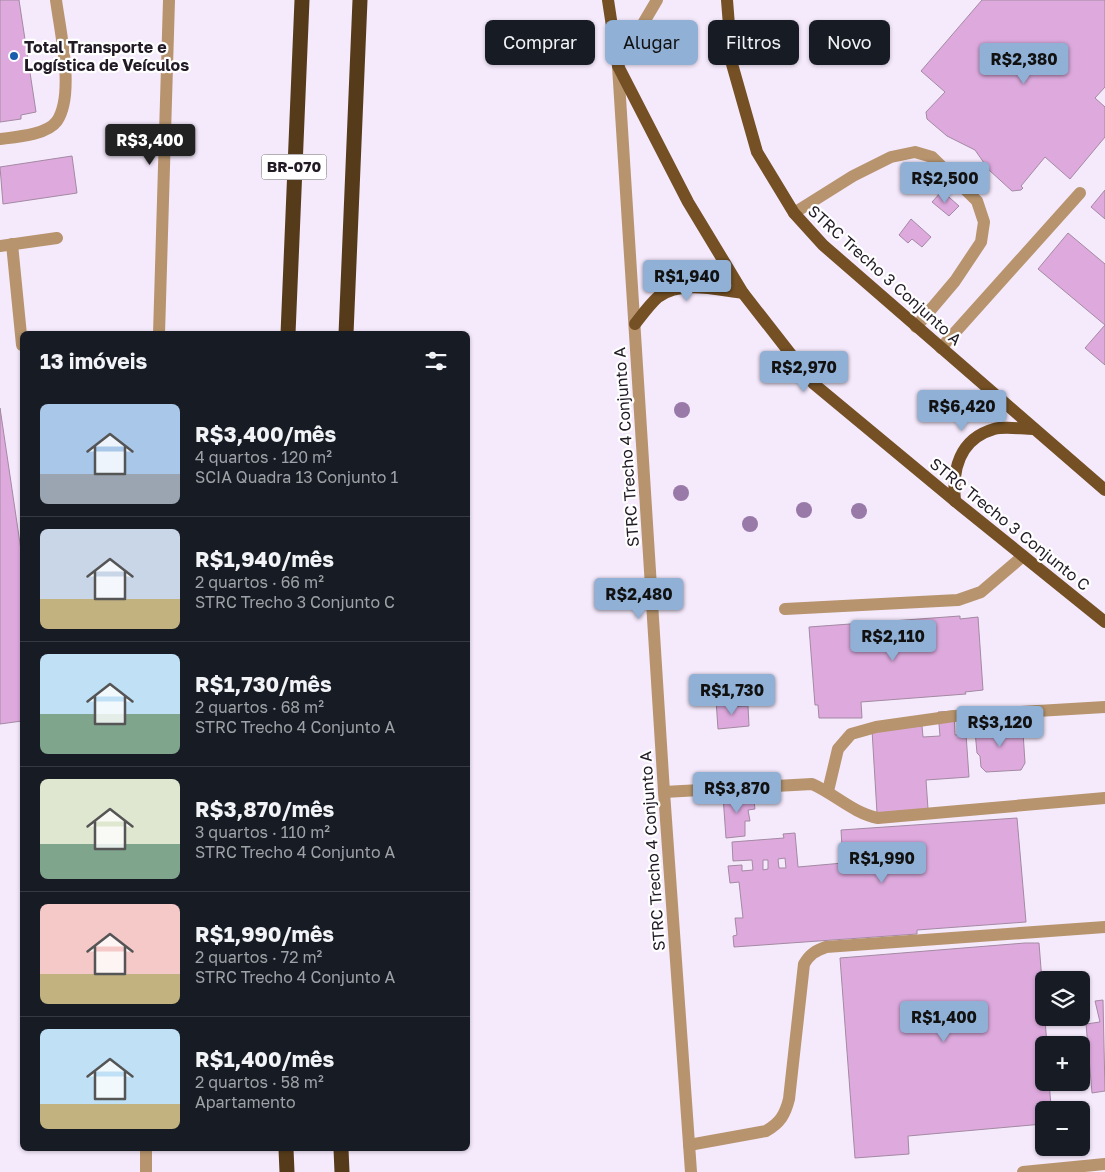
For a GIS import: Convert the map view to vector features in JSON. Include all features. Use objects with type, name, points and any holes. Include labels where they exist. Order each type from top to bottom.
[{"type":"highway","name":"BR-070","points":[[288,331],[302,0]]},
{"type":"highway","points":[[346,331],[360,0]]},
{"type":"highway","points":[[286,1151],[287,1172]]},
{"type":"highway","points":[[341,1151],[342,1172]]},
{"type":"main road","name":"STRC Trecho 3 Conjunto C","points":[[608,0],[618,66],[688,202],[743,293],[814,384],[955,502],[1105,622]]},
{"type":"main road","name":"STRC Trecho 3 Conjunto A","points":[[727,0],[732,64],[757,152],[794,214],[824,245],[1105,490]]},
{"type":"main road","points":[[635,324],[658,298],[673,289],[693,288],[743,293]]},
{"type":"main road","points":[[955,502],[953,479],[958,459],[974,439],[995,428],[1033,429]]},
{"type":"street","points":[[0,140],[34,134],[56,122],[64,104],[65,82],[56,0]]},
{"type":"street","points":[[159,331],[168,0]]},
{"type":"street","points":[[618,66],[657,0]]},
{"type":"street","name":"STRC Trecho 4 Conjunto A","points":[[618,66],[664,792],[691,1172]]},
{"type":"street","points":[[794,214],[853,176],[891,157],[915,152],[932,158],[977,201],[984,222],[981,242],[955,281],[916,326]]},
{"type":"street","points":[[941,348],[1080,193]]},
{"type":"street","points":[[20,332],[6,245],[57,238]]},
{"type":"street","points":[[785,609],[958,600],[980,592],[1023,556]]},
{"type":"street","points":[[828,791],[838,749],[851,734],[876,727],[954,716],[1105,707]]},
{"type":"street","points":[[664,792],[812,784],[828,791],[862,814],[878,818],[1105,798]]},
{"type":"street","points":[[689,1145],[766,1131],[776,1125],[785,1115],[789,1099],[804,964],[809,956],[816,951],[826,947],[1105,927]]},
{"type":"street","points":[[146,1151],[146,1172]]},
{"type":"street","points":[[1023,1172],[1105,1164]]},
{"type":"building","name":"Total Transporte e Logística de Veículos","points":[[0,0],[19,0],[36,112],[21,115],[21,119],[0,122]]},
{"type":"building","points":[[982,0],[1105,0],[1105,87],[1095,98],[1105,107],[1105,137],[1070,179],[1045,157],[1021,186],[1023,188],[1012,191],[989,170],[975,150],[947,136],[927,119],[926,112],[945,92],[921,71]]},
{"type":"building","points":[[72,156],[77,193],[3,204],[0,167]]},
{"type":"building","points":[[1105,190],[1105,219],[1091,207]]},
{"type":"building","points":[[942,191],[959,206],[949,216],[932,202]]},
{"type":"building","points":[[911,219],[931,237],[922,247],[912,239],[908,243],[899,235]]},
{"type":"building","points":[[1068,233],[1105,264],[1105,325],[1038,269]]},
{"type":"building","points":[[1105,325],[1105,365],[1085,348]]},
{"type":"building","points":[[0,408],[20,543],[20,721],[0,724]]},
{"type":"building","points":[[960,616],[960,619],[978,617],[983,690],[965,692],[966,694],[861,702],[862,718],[819,718],[818,705],[815,705],[809,627]]},
{"type":"building","points":[[716,700],[726,700],[727,707],[748,706],[749,726],[718,729]]},
{"type":"building","points":[[954,711],[955,735],[966,734],[969,777],[926,780],[928,809],[877,813],[872,730],[922,726],[923,737],[940,736],[938,712]]},
{"type":"building","points":[[1003,724],[1006,727],[1017,726],[1023,732],[1025,763],[1021,770],[986,772],[981,767],[980,756],[977,753],[975,731],[980,725]]},
{"type":"building","points":[[753,794],[755,809],[748,810],[750,821],[745,821],[745,836],[726,838],[723,796]]},
{"type":"building","points":[[1017,818],[1026,922],[917,930],[917,934],[734,947],[733,936],[737,935],[735,918],[743,918],[739,882],[730,883],[728,866],[742,865],[742,871],[753,870],[752,860],[733,861],[732,842],[784,838],[783,834],[795,833],[798,867],[843,863],[841,830]],"holes":[[[785,858],[786,868],[779,868],[778,859]],[[763,860],[768,860],[768,869],[763,870]]]},
{"type":"building","points":[[1039,943],[1041,971],[1035,971],[1035,1026],[1046,1026],[1046,1036],[1035,1036],[1035,1091],[1050,1091],[1051,1101],[1035,1101],[1035,1125],[908,1136],[909,1154],[855,1158],[840,958]]},
{"type":"building","points":[[1103,1000],[1105,1091],[1092,1093],[1090,1036],[1087,1036],[1086,1026],[1100,1022],[1095,1001]]},
{"type":"place","name":"Total Transporte e Logística de Veículos","points":[[14,56]]}]
